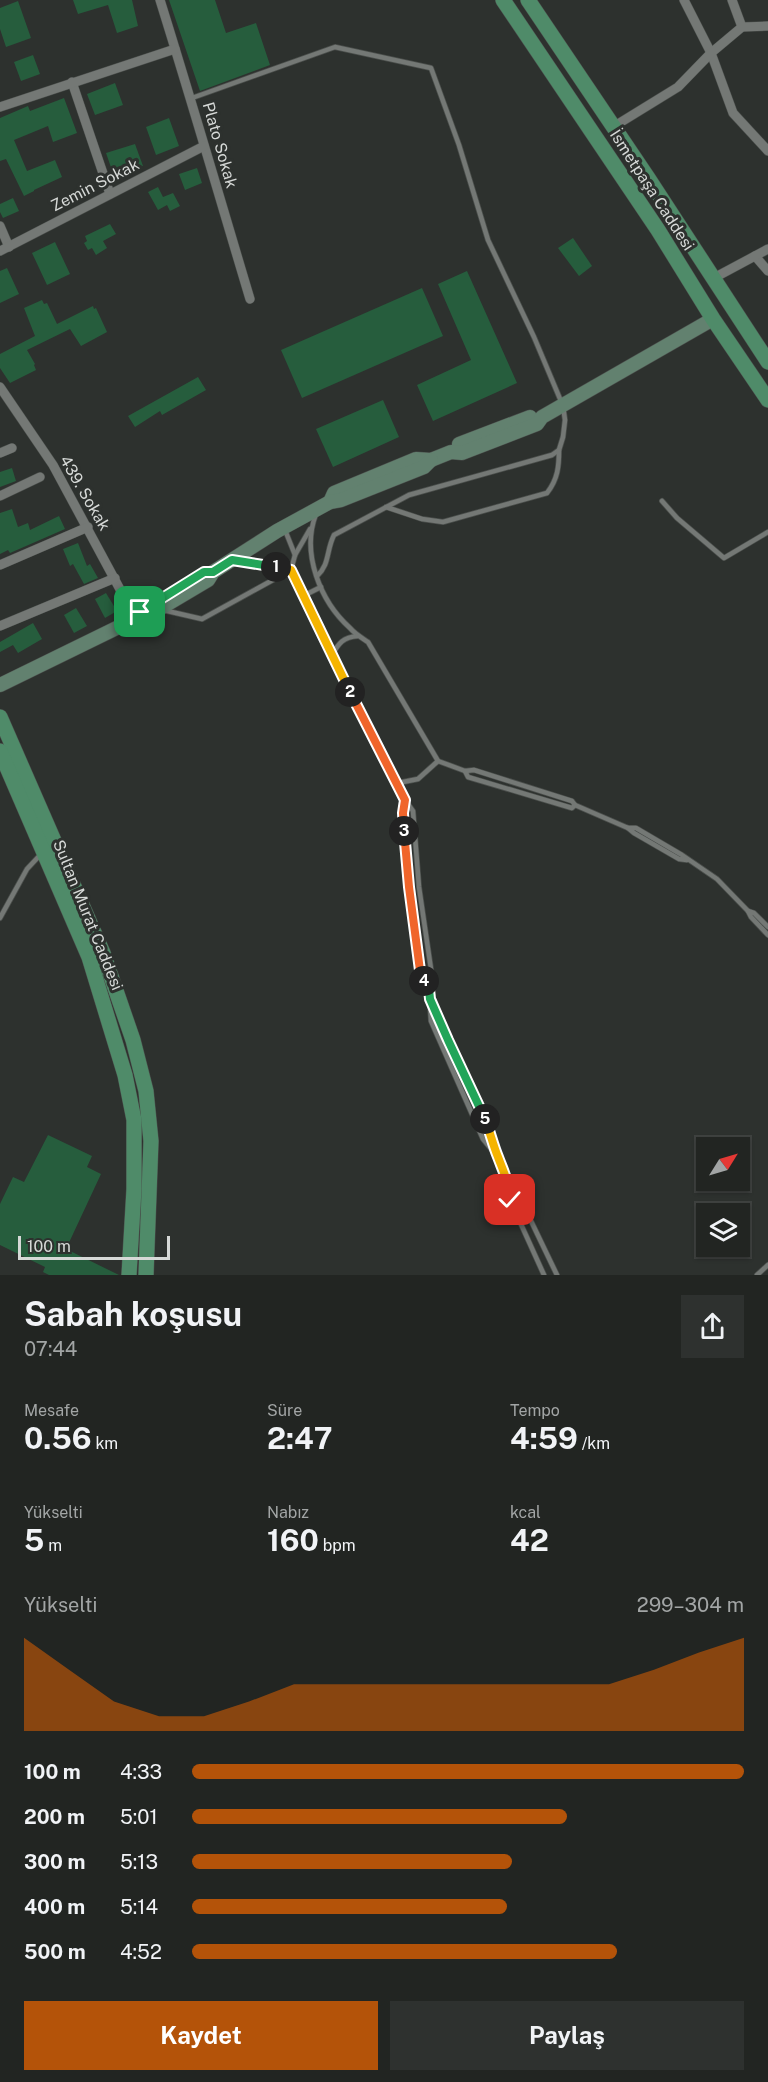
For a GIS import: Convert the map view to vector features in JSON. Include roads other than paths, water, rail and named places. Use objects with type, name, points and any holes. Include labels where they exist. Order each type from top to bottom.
[{"type":"main road","name":"İsmetpaşa Caddesi","points":[[503,0],[658,230],[713,319],[768,400]]},
{"type":"main road","name":"İsmetpaşa Caddesi","points":[[531,6],[648,178],[768,362]]},
{"type":"main road","points":[[518,22],[531,6]]},
{"type":"main road","points":[[596,138],[613,127]]},
{"type":"main road","points":[[0,685],[137,618],[144,618],[208,580],[213,572],[232,560],[330,502],[341,500],[424,467],[431,460],[451,452],[462,453],[537,424],[542,417],[732,308]]},
{"type":"main road","points":[[137,618],[140,612],[204,572],[213,572]]},
{"type":"main road","points":[[0,717],[50,848],[103,953],[147,1091],[151,1142],[146,1275]]},
{"type":"main road","name":"Sultan Murat Caddesi","points":[[0,752],[50,848],[89,957],[125,1075],[134,1120],[134,1189],[129,1275]]},
{"type":"street","name":"Plato Sokak","points":[[160,0],[192,98],[250,299]]},
{"type":"street","points":[[684,0],[711,53],[733,113],[768,152]]},
{"type":"street","points":[[732,0],[742,27]]},
{"type":"street","points":[[613,127],[678,87],[711,53],[742,27],[768,26]]},
{"type":"street","points":[[0,107],[175,49]]},
{"type":"street","points":[[72,82],[110,194]]},
{"type":"street","name":"Zemin Sokak","points":[[4,249],[204,146]]},
{"type":"street","points":[[0,226],[4,249]]},
{"type":"street","points":[[712,279],[768,249]]},
{"type":"street","points":[[755,256],[768,272]]},
{"type":"street","name":"439. Sokak","points":[[0,387],[53,465],[137,618]]},
{"type":"street","points":[[0,453],[12,447]]},
{"type":"street","points":[[0,496],[40,477]]},
{"type":"street","points":[[0,565],[88,527]]},
{"type":"street","points":[[0,626],[116,578]]},
{"type":"lane","points":[[192,98],[335,47],[431,68],[459,145],[488,240],[534,337],[562,406],[565,420],[559,450],[559,467],[555,483],[547,493],[443,522],[422,519],[386,507]]},
{"type":"lane","points":[[316,576],[324,569],[334,536],[409,495],[552,455],[559,450]]},
{"type":"lane","points":[[662,501],[677,518],[724,558],[768,532]]},
{"type":"lane","points":[[159,609],[202,619],[291,570],[318,509]]},
{"type":"lane","points":[[312,524],[310,541],[316,576],[328,603],[340,618],[369,642],[438,761],[465,771],[468,777],[572,808],[575,805],[628,828],[717,879],[768,935]]},
{"type":"lane","points":[[284,528],[296,555]]},
{"type":"lane","points":[[232,560],[291,570]]},
{"type":"lane","points":[[291,570],[332,656],[405,800],[413,811],[419,886],[432,976],[429,989],[431,1021],[483,1139],[497,1156]]},
{"type":"lane","points":[[303,596],[321,587]]},
{"type":"lane","points":[[332,656],[339,643],[347,637],[359,636]]},
{"type":"lane","points":[[398,783],[418,778],[438,761]]},
{"type":"lane","points":[[405,800],[403,813],[409,887],[421,978],[429,989]]},
{"type":"lane","points":[[0,918],[27,869],[50,848]]},
{"type":"lane","points":[[748,911],[754,913],[768,927]]},
{"type":"lane","points":[[430,999],[491,1132],[497,1156],[557,1275]]},
{"type":"lane","points":[[509,1182],[510,1200],[544,1275]]},
{"type":"lane","points":[[758,1275],[768,1265]]}]
